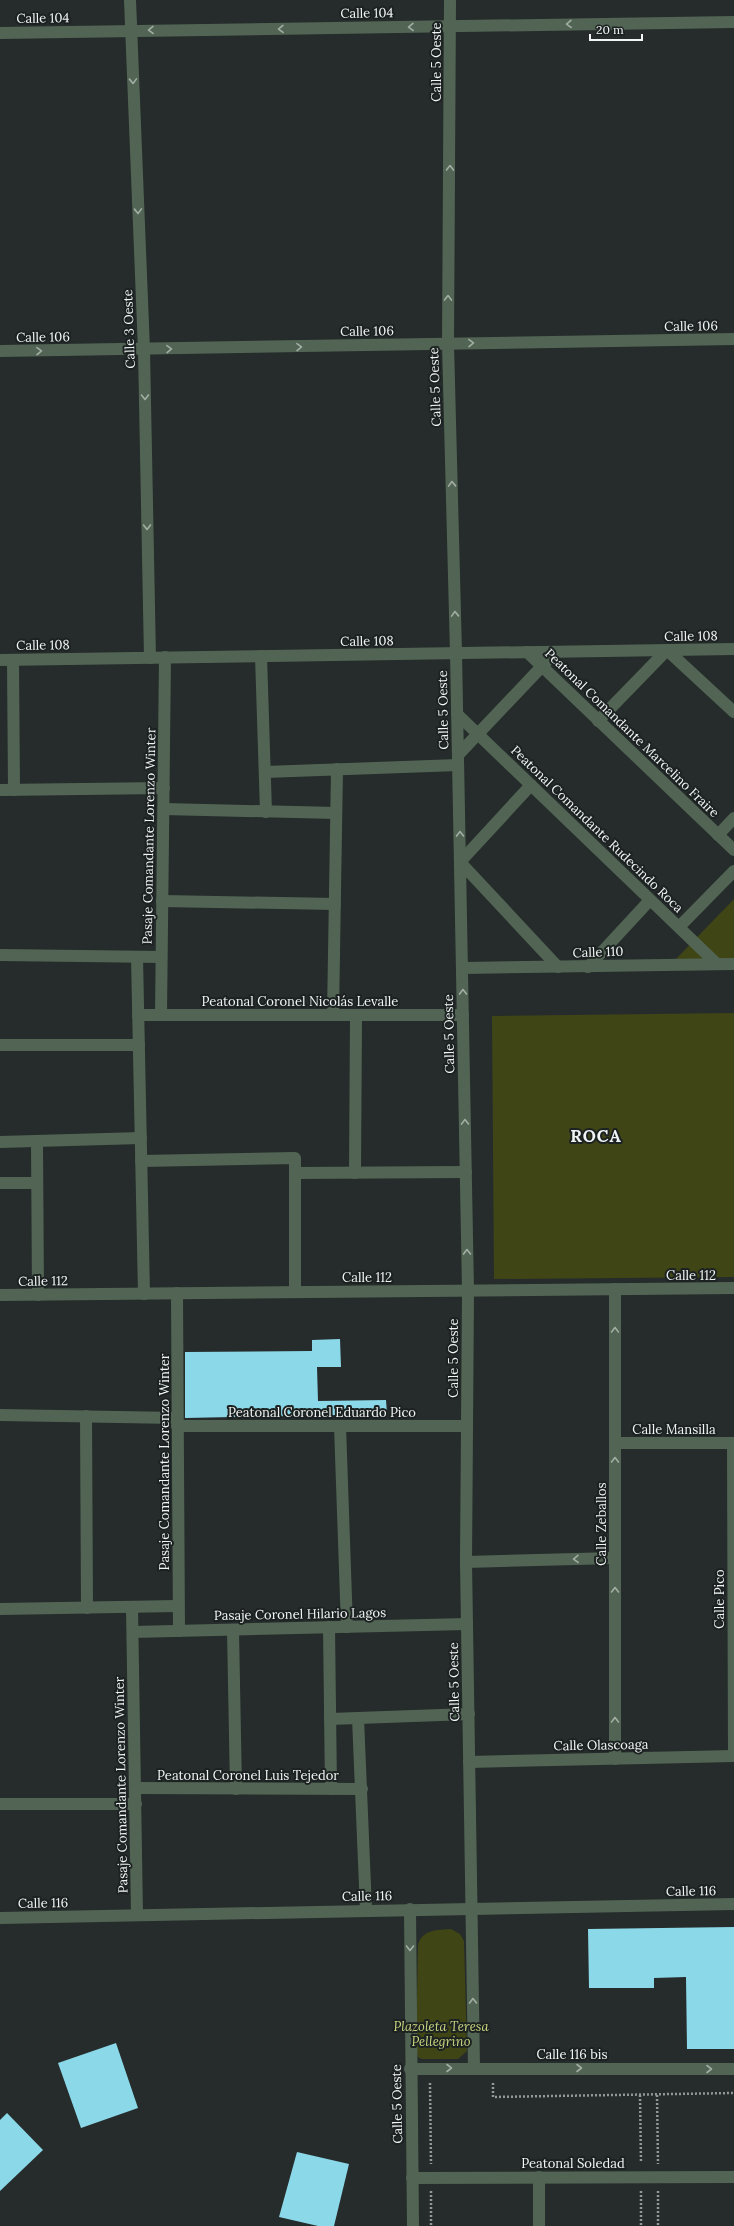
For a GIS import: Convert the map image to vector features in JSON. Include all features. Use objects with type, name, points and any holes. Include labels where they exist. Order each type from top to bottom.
[{"type":"street","name":"Calle 3 Oeste","points":[[130,0],[130,31],[144,350],[150,658]]},
{"type":"street","name":"Calle 5 Oeste","points":[[450,0],[448,344],[456,653],[468,1291],[466,1562],[474,2068]]},
{"type":"street","name":"Calle 104","points":[[0,33],[734,22]]},
{"type":"street","name":"Calle 106","points":[[0,351],[144,350],[734,339]]},
{"type":"street","name":"Calle 108","points":[[0,660],[734,649]]},
{"type":"street","points":[[598,721],[667,650],[734,712]]},
{"type":"street","name":"Peatonal Comandante Marcelino Fraire","points":[[527,652],[734,850]]},
{"type":"street","points":[[265,772],[337,769],[458,760],[477,734],[556,652]]},
{"type":"street","points":[[261,656],[266,812]]},
{"type":"street","name":"Pasaje Comandante Lorenzo Winter","points":[[161,1015],[166,658]]},
{"type":"street","points":[[13,660],[14,790]]},
{"type":"street","name":"Peatonal Comandante Rudecindo Roca","points":[[457,714],[717,964]]},
{"type":"street","points":[[333,1016],[337,769]]},
{"type":"street","points":[[531,786],[460,862],[558,968]]},
{"type":"street","points":[[0,790],[164,788]]},
{"type":"street","points":[[164,809],[336,813]]},
{"type":"street","points":[[718,835],[734,818]]},
{"type":"street","points":[[679,928],[734,871]]},
{"type":"street","points":[[588,967],[650,900]]},
{"type":"street","points":[[162,901],[335,904]]},
{"type":"street","points":[[0,955],[161,957]]},
{"type":"street","name":"Pasaje Comandante Lorenzo Winter","points":[[137,957],[144,1294]]},
{"type":"street","name":"Calle 110","points":[[462,968],[558,968],[734,964]]},
{"type":"street","name":"Peatonal Coronel Nicolás Levalle","points":[[138,1015],[463,1016]]},
{"type":"street","points":[[355,1173],[356,1016]]},
{"type":"street","points":[[0,1045],[139,1044]]},
{"type":"street","points":[[0,1142],[141,1138]]},
{"type":"street","points":[[36,1141],[38,1295]]},
{"type":"street","points":[[141,1161],[295,1158],[295,1292]]},
{"type":"street","points":[[295,1173],[466,1172]]},
{"type":"street","points":[[0,1183],[37,1183]]},
{"type":"street","name":"Calle 112","points":[[0,1295],[734,1288]]},
{"type":"street","name":"Calle Zeballos","points":[[615,1289],[615,1759]]},
{"type":"street","name":"Pasaje Comandante Lorenzo Winter","points":[[177,1293],[179,1631]]},
{"type":"street","name":"Peatonal Coronel Eduardo Pico","points":[[0,1415],[86,1416],[177,1422],[340,1426],[467,1426]]},
{"type":"street","points":[[86,1416],[87,1608]]},
{"type":"street","points":[[340,1426],[347,1627]]},
{"type":"street","name":"Calle Mansilla","points":[[615,1443],[734,1443]]},
{"type":"street","name":"Calle Pico","points":[[734,1443],[734,1756]]},
{"type":"street","points":[[466,1562],[615,1558]]},
{"type":"street","points":[[0,1609],[178,1606]]},
{"type":"street","name":"Pasaje Comandante Lorenzo Winter","points":[[132,1607],[137,1915]]},
{"type":"street","name":"Pasaje Coronel Hilario Lagos","points":[[133,1632],[467,1624]]},
{"type":"street","points":[[329,1627],[331,1789]]},
{"type":"street","points":[[233,1630],[236,1789]]},
{"type":"street","points":[[330,1719],[469,1714]]},
{"type":"street","points":[[358,1718],[366,1910]]},
{"type":"street","name":"Calle Olascoaga","points":[[469,1762],[734,1756]]},
{"type":"street","name":"Peatonal Coronel Luis Tejedor","points":[[135,1788],[362,1789]]},
{"type":"street","points":[[0,1804],[136,1804]]},
{"type":"street","name":"Calle 116","points":[[0,1918],[734,1904]]},
{"type":"street","name":"Calle 5 Oeste","points":[[410,1909],[410,2068],[413,2226]]},
{"type":"street","name":"Calle 116 bis","points":[[410,2068],[734,2069]]},
{"type":"street","name":"Peatonal Soledad","points":[[412,2178],[734,2177]]},
{"type":"street","points":[[539,2178],[539,2226]]},
{"type":"path","points":[[432,2226],[430,2081],[438,2080]]},
{"type":"path","points":[[493,2080],[493,2097],[734,2094]]},
{"type":"path","points":[[640,2095],[641,2226]]},
{"type":"path","points":[[657,2095],[658,2226]]},
{"type":"green space","points":[[734,899],[734,963],[675,960]]},
{"type":"green space","points":[[734,1013],[734,1277],[494,1279],[492,1016]]},
{"type":"green space","name":"Plazoleta Teresa Pellegrino","points":[[451,1929],[460,1934],[464,1941],[467,2051],[458,2059],[422,2059],[418,2057],[416,2048],[418,1945],[423,1936],[431,1931]]},
{"type":"building","points":[[340,1339],[341,1367],[317,1367],[318,1401],[386,1400],[387,1414],[185,1418],[185,1352],[312,1351],[312,1340]]},
{"type":"building","points":[[734,1927],[734,2049],[687,2049],[686,1977],[654,1978],[654,1988],[589,1988],[588,1929]]},
{"type":"building","points":[[116,2043],[138,2108],[81,2128],[58,2063]]},
{"type":"building","points":[[7,2113],[43,2150],[0,2191],[0,2120]]},
{"type":"building","points":[[297,2152],[349,2164],[334,2226],[318,2226],[279,2217]]},
{"type":"district","name":"ROCA","points":[[596,1136]]}]
